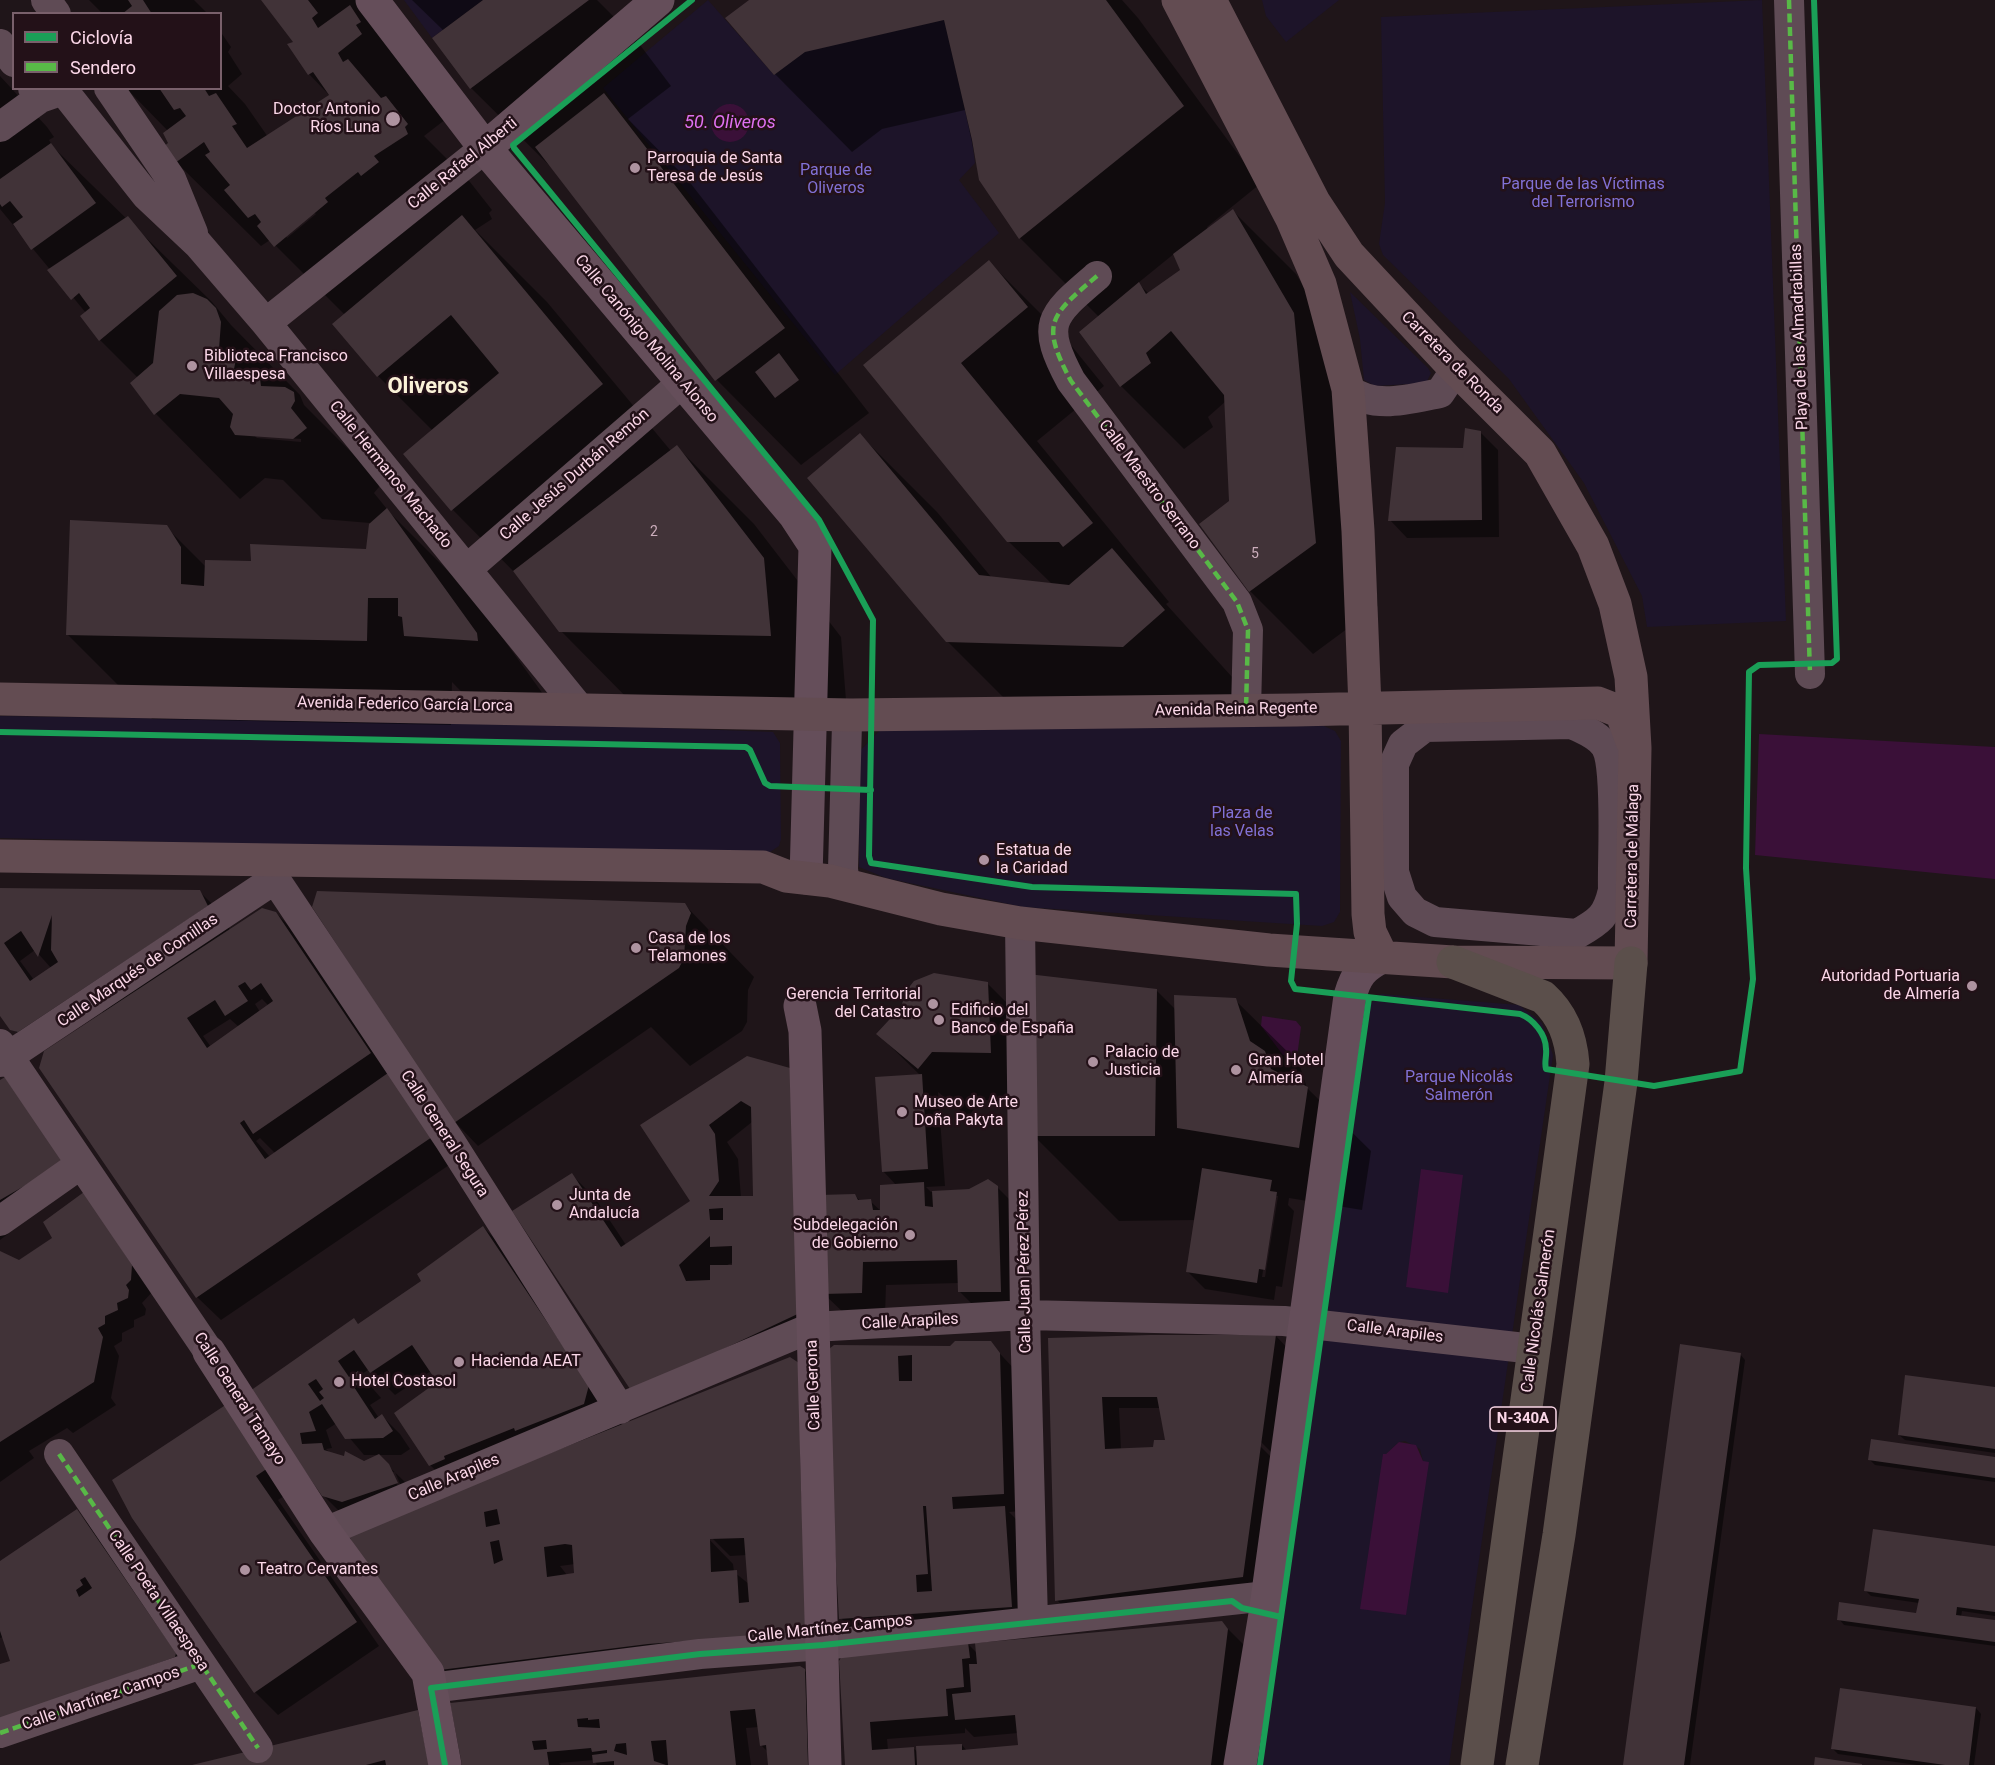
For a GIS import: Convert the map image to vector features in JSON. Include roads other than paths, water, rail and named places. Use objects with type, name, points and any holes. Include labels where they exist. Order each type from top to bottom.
[{"type":"highway","name":"Calle Nicolás Salmerón","points":[[1453,962],[1543,996],[1559,1016],[1571,1046],[1572,1073],[1477,1765]]},
{"type":"highway","name":"N-340A","points":[[1522,1765],[1559,1535],[1621,1082],[1631,963]]},
{"type":"main road","points":[[1178,0],[1293,219],[1320,284],[1348,389],[1358,531],[1365,707],[1368,914],[1372,938],[1382,957]]},
{"type":"main road","name":"Carretera de Ronda","points":[[1210,0],[1314,202],[1367,277],[1540,453],[1593,546],[1616,604],[1626,646],[1631,677],[1635,748]]},
{"type":"main road","name":"Avenida Federico García Lorca","points":[[0,699],[579,708],[810,715]]},
{"type":"main road","name":"Avenida Reina Regente","points":[[810,715],[1598,703],[1622,712],[1635,748]]},
{"type":"main road","name":"Carretera de Málaga","points":[[1631,963],[1635,748]]},
{"type":"main road","points":[[0,856],[276,869],[763,867],[786,876],[845,885],[941,909],[1020,923],[1269,950],[1453,962],[1631,963]]},
{"type":"street","name":"Calle Canónigo Molina Alonso","points":[[372,0],[485,148],[794,514],[815,546],[806,878]]},
{"type":"street","name":"Playa de las Almadrabillas","points":[[1789,0],[1810,674]]},
{"type":"street","name":"Calle Rafael Alberti","points":[[266,323],[485,148],[647,3]]},
{"type":"street","points":[[0,44],[12,59]]},
{"type":"street","name":"Calle Hermanos Machado","points":[[110,90],[171,179],[198,244]]},
{"type":"street","points":[[0,127],[50,91]]},
{"type":"street","name":"Calle Hermanos Machado","points":[[50,91],[146,195],[198,244],[266,323],[579,708]]},
{"type":"street","name":"Calle Maestro Serrano","points":[[1097,276],[1066,303],[1053,323],[1054,349],[1071,381],[1237,602],[1248,630],[1246,710]]},
{"type":"street","points":[[1348,389],[1368,401],[1391,402],[1440,393],[1452,375],[1449,362]]},
{"type":"street","name":"Calle Jesús Durbán Remón","points":[[467,569],[683,382]]},
{"type":"street","points":[[845,885],[843,869],[845,774],[847,723],[851,715]]},
{"type":"street","points":[[1572,724],[1592,733],[1606,747],[1612,768],[1612,890],[1608,909],[1596,924],[1576,934],[1435,922],[1415,912],[1402,897],[1394,872],[1394,764],[1403,744],[1425,727],[1572,724]]},
{"type":"street","name":"Calle Marqués de Comillas","points":[[3,1054],[276,869]]},
{"type":"street","name":"Calle General Segura","points":[[276,869],[620,1409]]},
{"type":"street","name":"Calle Juan Pérez Pérez","points":[[1020,923],[1025,1315],[1033,1621]]},
{"type":"street","points":[[1240,1765],[1267,1596],[1350,996],[1357,974],[1368,964],[1382,957]]},
{"type":"street","name":"Calle Gerona","points":[[800,1006],[805,1031],[825,1765]]},
{"type":"street","name":"Calle General Tamayo","points":[[3,1054],[209,1352],[325,1532],[428,1673],[446,1765]]},
{"type":"street","points":[[0,1221],[81,1164]]},
{"type":"street","name":"Calle Arapiles","points":[[325,1532],[813,1327],[1025,1315],[1306,1322],[1534,1348]]},
{"type":"street","name":"Calle Poeta Villaespesa","points":[[59,1454],[258,1748]]},
{"type":"street","name":"Calle Martínez Campos","points":[[431,1688],[700,1654],[823,1645],[1267,1596]]},
{"type":"street","name":"Calle Martínez Campos","points":[[0,1733],[201,1664]]},
{"type":"water","name":"50. Oliveros","points":[[730,104],[744,109],[749,123],[744,137],[730,142],[716,137],[711,123],[716,109]]},
{"type":"water","points":[[1759,734],[1995,747],[1995,879],[1755,855]]},
{"type":"water","points":[[1262,1016],[1296,1021],[1301,1027],[1297,1057],[1283,1055],[1261,1026]]},
{"type":"water","points":[[1421,1169],[1463,1175],[1448,1293],[1406,1287]]},
{"type":"water","points":[[1399,1442],[1416,1445],[1423,1461],[1429,1462],[1406,1615],[1360,1609],[1383,1454]]},
{"type":"place","name":"Doctor Antonio Ríos Luna","points":[[393,119]]},
{"type":"place","name":"Parroquia de Santa Teresa de Jesús","points":[[635,168]]},
{"type":"place","name":"Biblioteca Francisco Villaespesa","points":[[192,366]]},
{"type":"place","name":"Estatua de la Caridad","points":[[984,860]]},
{"type":"place","name":"Casa de los Telamones","points":[[636,948]]},
{"type":"place","name":"Autoridad Portuaria de Almería","points":[[1972,986]]},
{"type":"place","name":"Gerencia Territorial del Catastro","points":[[933,1004]]},
{"type":"place","name":"Edificio del Banco de España","points":[[939,1020]]},
{"type":"place","name":"Palacio de Justicia","points":[[1093,1062]]},
{"type":"place","name":"Gran Hotel Almería","points":[[1236,1070]]},
{"type":"place","name":"Museo de Arte Doña Pakyta","points":[[902,1112]]},
{"type":"place","name":"Junta de Andalucía","points":[[557,1205]]},
{"type":"place","name":"Subdelegación de Gobierno","points":[[910,1235]]},
{"type":"place","name":"Hacienda AEAT","points":[[459,1362]]},
{"type":"place","name":"Hotel Costasol","points":[[339,1382]]},
{"type":"place","name":"Teatro Cervantes","points":[[245,1570]]},
{"type":"district","name":"Oliveros","points":[[428,387]]},
{"type":"park label","name":"Parque de Oliveros","points":[[836,180]]},
{"type":"park label","name":"Parque de las Víctimas del Terrorismo","points":[[1583,194]]},
{"type":"park label","name":"Plaza de las Velas","points":[[1242,823]]},
{"type":"park label","name":"Parque Nicolás Salmerón","points":[[1459,1087]]}]
